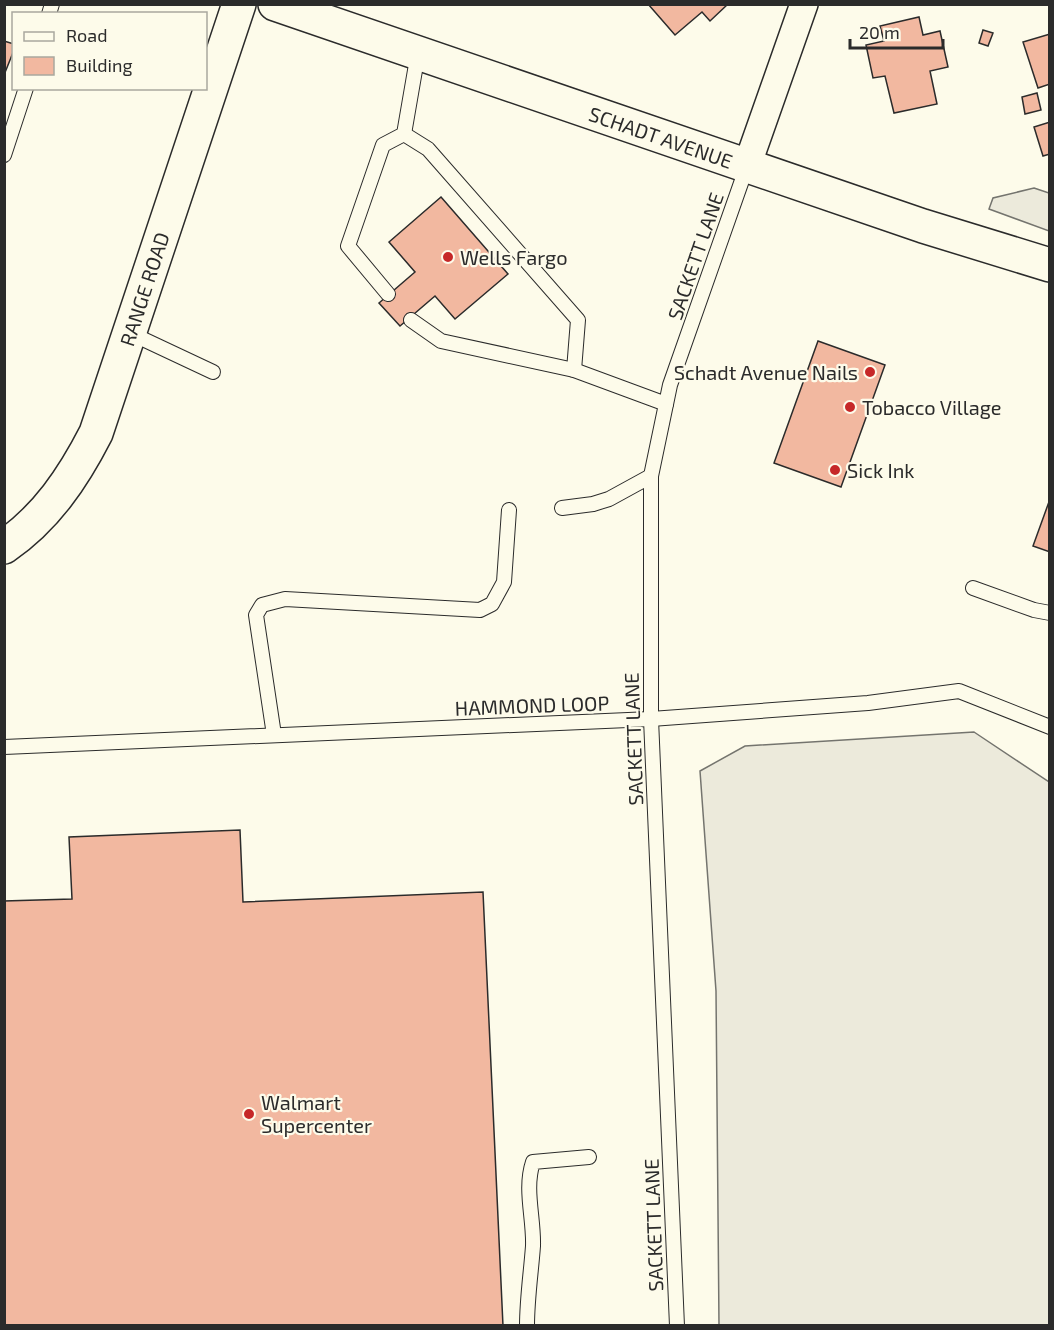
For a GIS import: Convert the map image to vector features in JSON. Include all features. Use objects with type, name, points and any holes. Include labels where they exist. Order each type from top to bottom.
[{"type":"main road","name":"RANGE ROAD","points":[[4,547],[21,536],[55,501],[78,468],[96,433],[239,4]]},
{"type":"main road","name":"SCHADT AVENUE","points":[[275,4],[923,226],[1050,265]]},
{"type":"street","points":[[747,166],[804,4]]},
{"type":"lane","points":[[404,134],[418,53]]},
{"type":"lane","points":[[4,155],[25,90]]},
{"type":"lane","points":[[388,294],[348,246],[383,145],[404,134]]},
{"type":"lane","points":[[404,134],[428,149],[578,320],[574,370]]},
{"type":"lane","name":"SACKETT LANE","points":[[676,1326],[651,719],[651,476],[670,385],[747,166]]},
{"type":"lane","points":[[411,320],[441,341],[574,370],[666,404]]},
{"type":"lane","points":[[130,333],[213,372]]},
{"type":"lane","points":[[562,508],[593,504],[609,499],[651,476]]},
{"type":"lane","points":[[274,735],[256,615],[262,605],[285,599],[480,610],[492,603],[504,582],[509,510]]},
{"type":"lane","points":[[973,588],[1034,610],[1050,613]]},
{"type":"lane","name":"HAMMOND LOOP","points":[[6,744],[651,719],[868,703],[958,692],[1050,727]]},
{"type":"lane","points":[[527,1326],[527,1295],[533,1245],[529,1175],[533,1162],[589,1157]]},
{"type":"shaded area","points":[[1034,188],[1049,193],[1049,231],[989,209],[993,198]]},
{"type":"shaded area","points":[[974,732],[1049,782],[1049,1325],[719,1325],[716,991],[700,771],[745,746]]},
{"type":"building","points":[[648,4],[728,4],[710,21],[702,12],[675,35]]},
{"type":"building","points":[[919,17],[923,35],[940,31],[948,67],[930,71],[937,104],[894,113],[885,76],[873,78],[866,45],[884,41],[880,26]]},
{"type":"building","points":[[983,30],[993,33],[988,46],[979,43]]},
{"type":"building","points":[[1050,34],[1050,84],[1038,88],[1023,42]]},
{"type":"building","points":[[4,41],[12,43],[12,55],[4,75]]},
{"type":"building","points":[[1037,93],[1041,110],[1025,114],[1022,97]]},
{"type":"building","points":[[1050,122],[1050,154],[1043,156],[1034,127]]},
{"type":"building","name":"Wells Fargo","points":[[441,197],[508,274],[455,319],[435,296],[400,326],[379,303],[415,272],[389,242]]},
{"type":"building","points":[[818,341],[885,365],[841,487],[774,463]]},
{"type":"building","points":[[1050,499],[1050,552],[1033,546]]},
{"type":"building","name":"Walmart Supercenter","points":[[240,830],[243,902],[483,892],[503,1326],[4,1326],[4,901],[72,899],[69,837]]},
{"type":"place","name":"Wells Fargo","points":[[448,257]]},
{"type":"place","name":"Schadt Avenue Nails","points":[[870,372]]},
{"type":"place","name":"Tobacco Village","points":[[850,407]]},
{"type":"place","name":"Sick Ink","points":[[835,470]]},
{"type":"place","name":"Walmart Supercenter","points":[[249,1114]]}]
